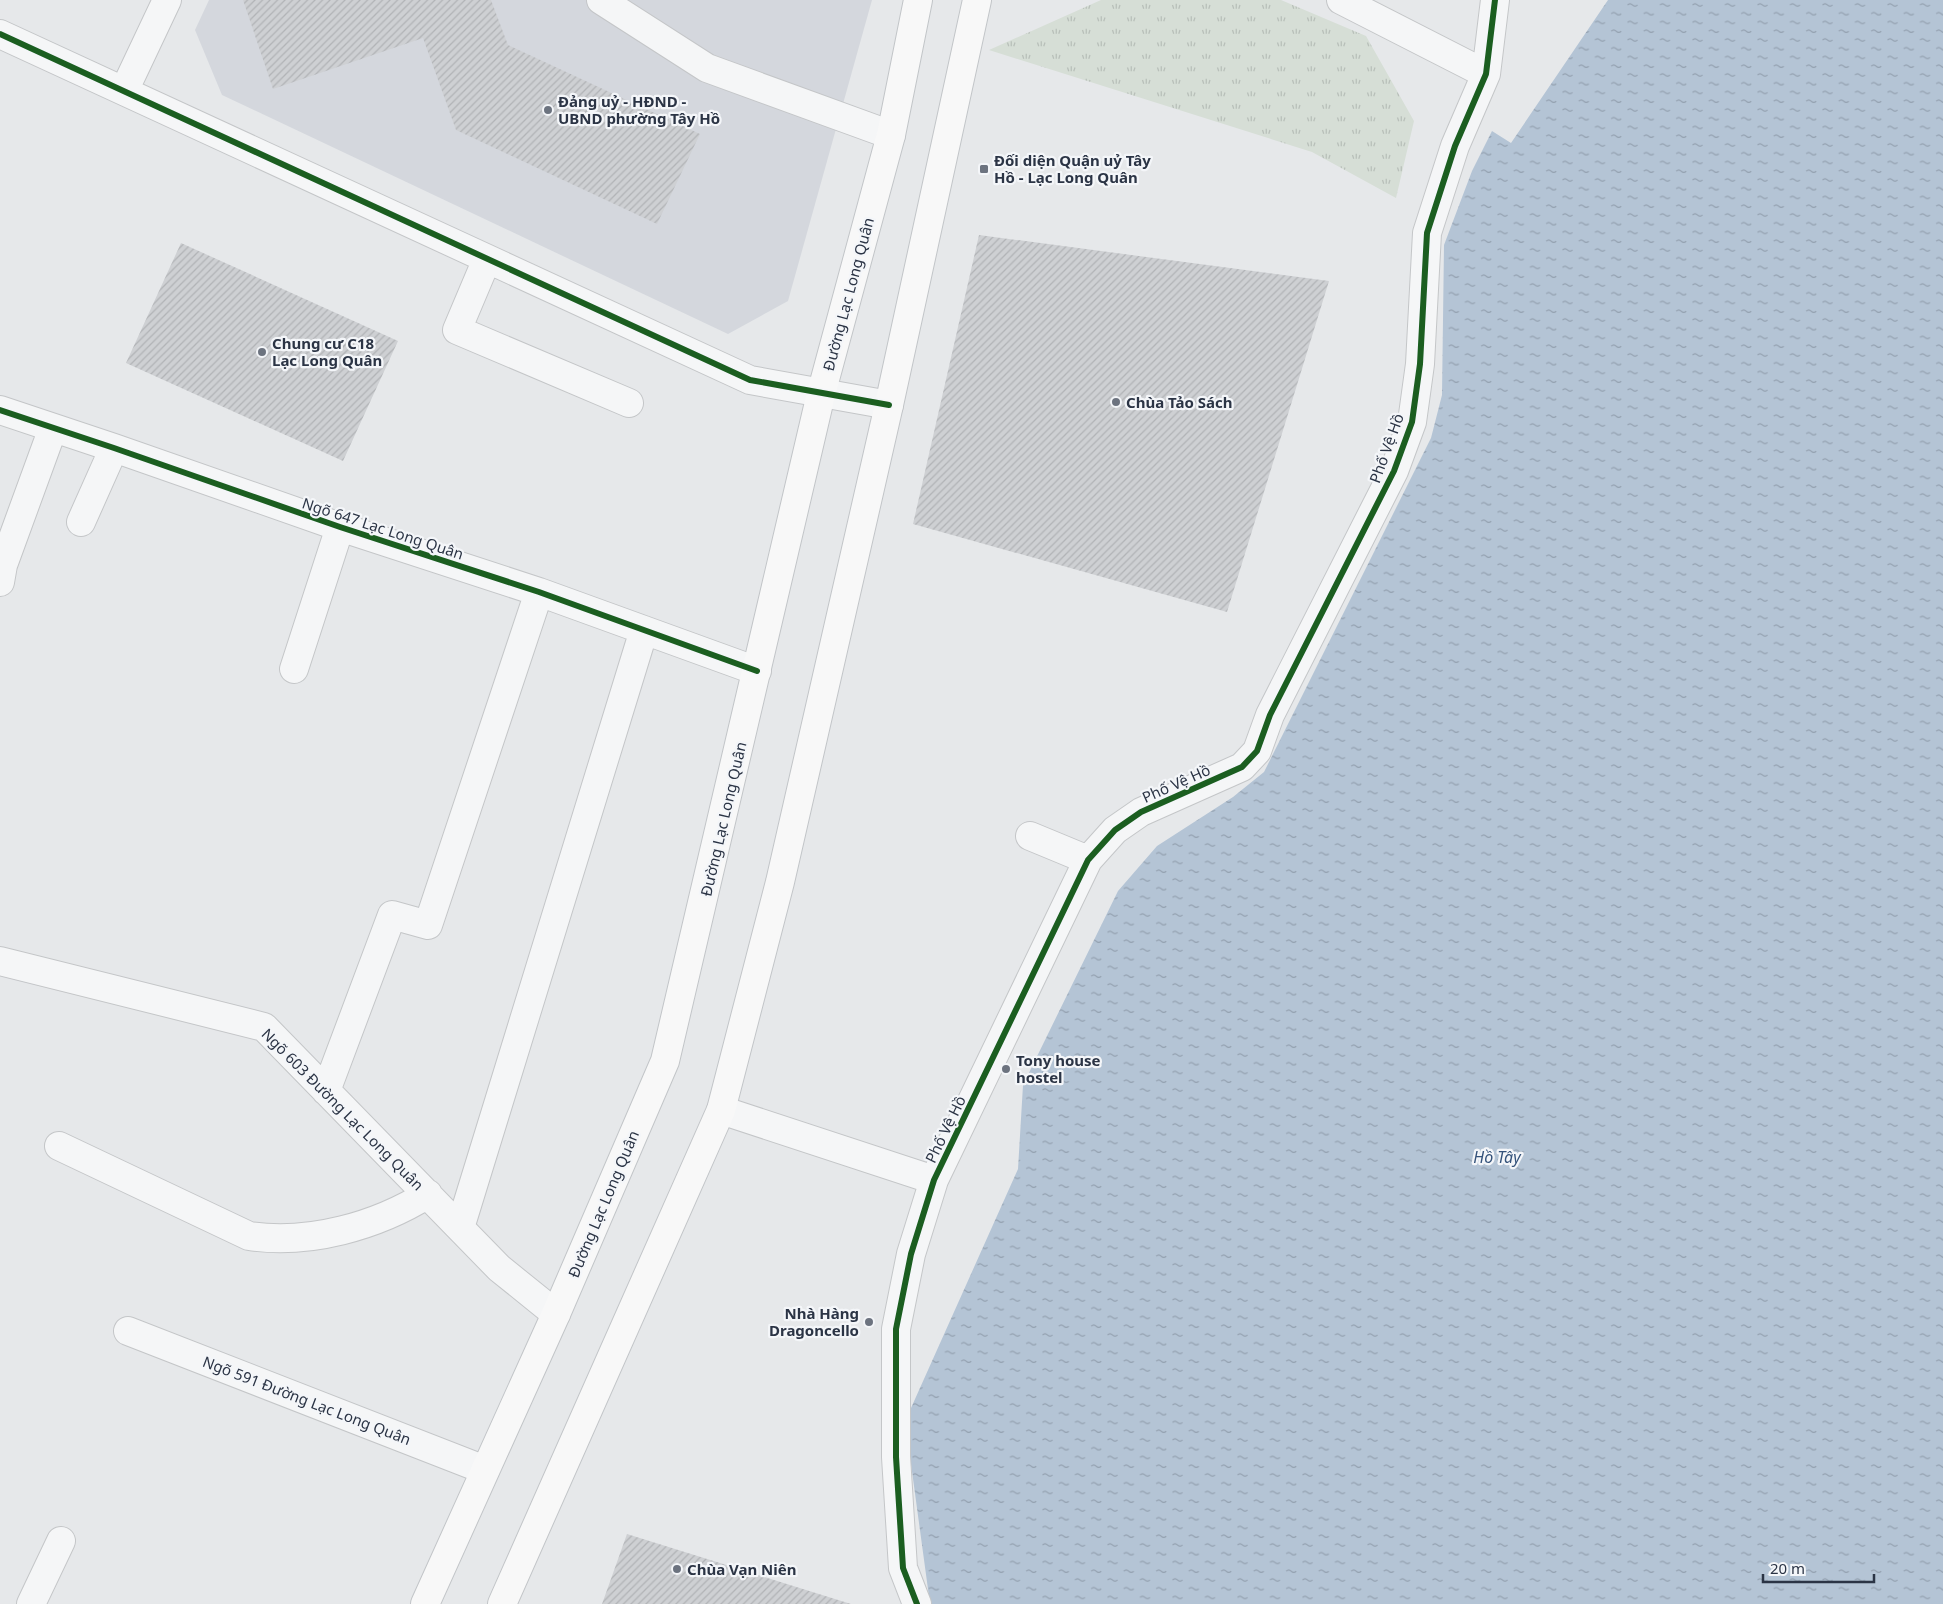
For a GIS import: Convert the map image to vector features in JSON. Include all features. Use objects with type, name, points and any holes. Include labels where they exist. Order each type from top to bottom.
[{"type":"main road","name":"Đường Lạc Long Quân","points":[[425,1604],[556,1314],[665,1061],[821,394],[891,135],[918,0]]},
{"type":"main road","points":[[502,1604],[722,1110],[780,882],[889,405],[976,0]]},
{"type":"street","points":[[124,91],[167,0]]},
{"type":"street","points":[[601,0],[707,68],[891,135]]},
{"type":"street","points":[[1342,0],[1486,74]]},
{"type":"street","name":"Phố Vệ Hồ","points":[[918,1604],[903,1568],[896,1457],[896,1329],[911,1254],[934,1180],[1088,860],[1115,830],[1141,812],[1242,768],[1257,751],[1270,715],[1394,471],[1412,422],[1420,364],[1428,233],[1455,146],[1486,74],[1495,0]]},
{"type":"street","points":[[0,34],[750,380],[889,405]]},
{"type":"street","points":[[487,259],[457,330],[629,403]]},
{"type":"street","name":"Ngõ 647 Lạc Long Quân","points":[[0,410],[340,527],[539,592],[757,671]]},
{"type":"street","points":[[0,582],[3,565],[52,428]]},
{"type":"street","points":[[82,522],[114,448]]},
{"type":"street","points":[[294,669],[340,527]]},
{"type":"street","points":[[326,1091],[392,915],[428,925],[539,592]]},
{"type":"street","points":[[460,1228],[644,630]]},
{"type":"street","points":[[1030,836],[1088,860]]},
{"type":"street","name":"Ngõ 603 Đường Lạc Long Quân","points":[[0,961],[264,1027],[500,1268],[556,1314]]},
{"type":"street","points":[[722,1110],[934,1180]]},
{"type":"street","points":[[60,1146],[248,1236],[265,1239],[303,1237],[342,1230],[406,1208],[428,1194]]},
{"type":"street","name":"Ngõ 591 Đường Lạc Long Quân","points":[[128,1331],[485,1470]]},
{"type":"street","points":[[31,1604],[61,1541]]},
{"type":"shaded area","points":[[209,0],[872,0],[788,301],[728,334],[222,95],[195,30]]},
{"type":"green space","points":[[1101,0],[1281,0],[1366,36],[1414,121],[1396,198],[1312,152],[989,50]]},
{"type":"water","name":"Hồ Tây","points":[[1608,0],[1943,0],[1943,1604],[930,1604],[911,1464],[911,1408],[1018,1169],[1023,1085],[1118,891],[1157,846],[1233,797],[1264,772],[1431,438],[1442,395],[1444,245],[1472,171],[1492,131],[1511,143]]},
{"type":"building","name":"Đảng uỷ - HĐND - UBND phường Tây Hồ","points":[[243,0],[491,0],[508,45],[700,134],[657,224],[456,130],[423,38],[273,89]]},
{"type":"building","name":"Chùa Tảo Sách","points":[[979,235],[1329,281],[1227,612],[913,524]]},
{"type":"building","name":"Chung cư C18 Lạc Long Quân","points":[[181,243],[398,341],[343,461],[126,363]]},
{"type":"building","name":"Chùa Vạn Niên","points":[[627,1534],[851,1604],[602,1604]]},
{"type":"cycle path","points":[[917,1604],[903,1568],[896,1457],[896,1329],[911,1254],[934,1180],[1088,860],[1115,830],[1141,812],[1242,767],[1257,751],[1270,715],[1394,471],[1412,422],[1420,364],[1427,233],[1455,146],[1486,74],[1495,0]]},
{"type":"cycle path","points":[[0,34],[750,380],[889,405]]},
{"type":"cycle path","points":[[0,410],[340,527],[539,592],[757,671]]},
{"type":"place","name":"Đảng uỷ - HĐND - UBND phường Tây Hồ","points":[[548,110]]},
{"type":"place","name":"Đối diện Quận uỷ Tây Hồ - Lạc Long Quân","points":[[984,169]]},
{"type":"place","name":"Chung cư C18 Lạc Long Quân","points":[[262,352]]},
{"type":"place","name":"Chùa Tảo Sách","points":[[1116,402]]},
{"type":"place","name":"Tony house hostel","points":[[1006,1069]]},
{"type":"place","name":"Nhà Hàng Dragoncello","points":[[869,1322]]},
{"type":"place","name":"Chùa Vạn Niên","points":[[677,1569]]}]
